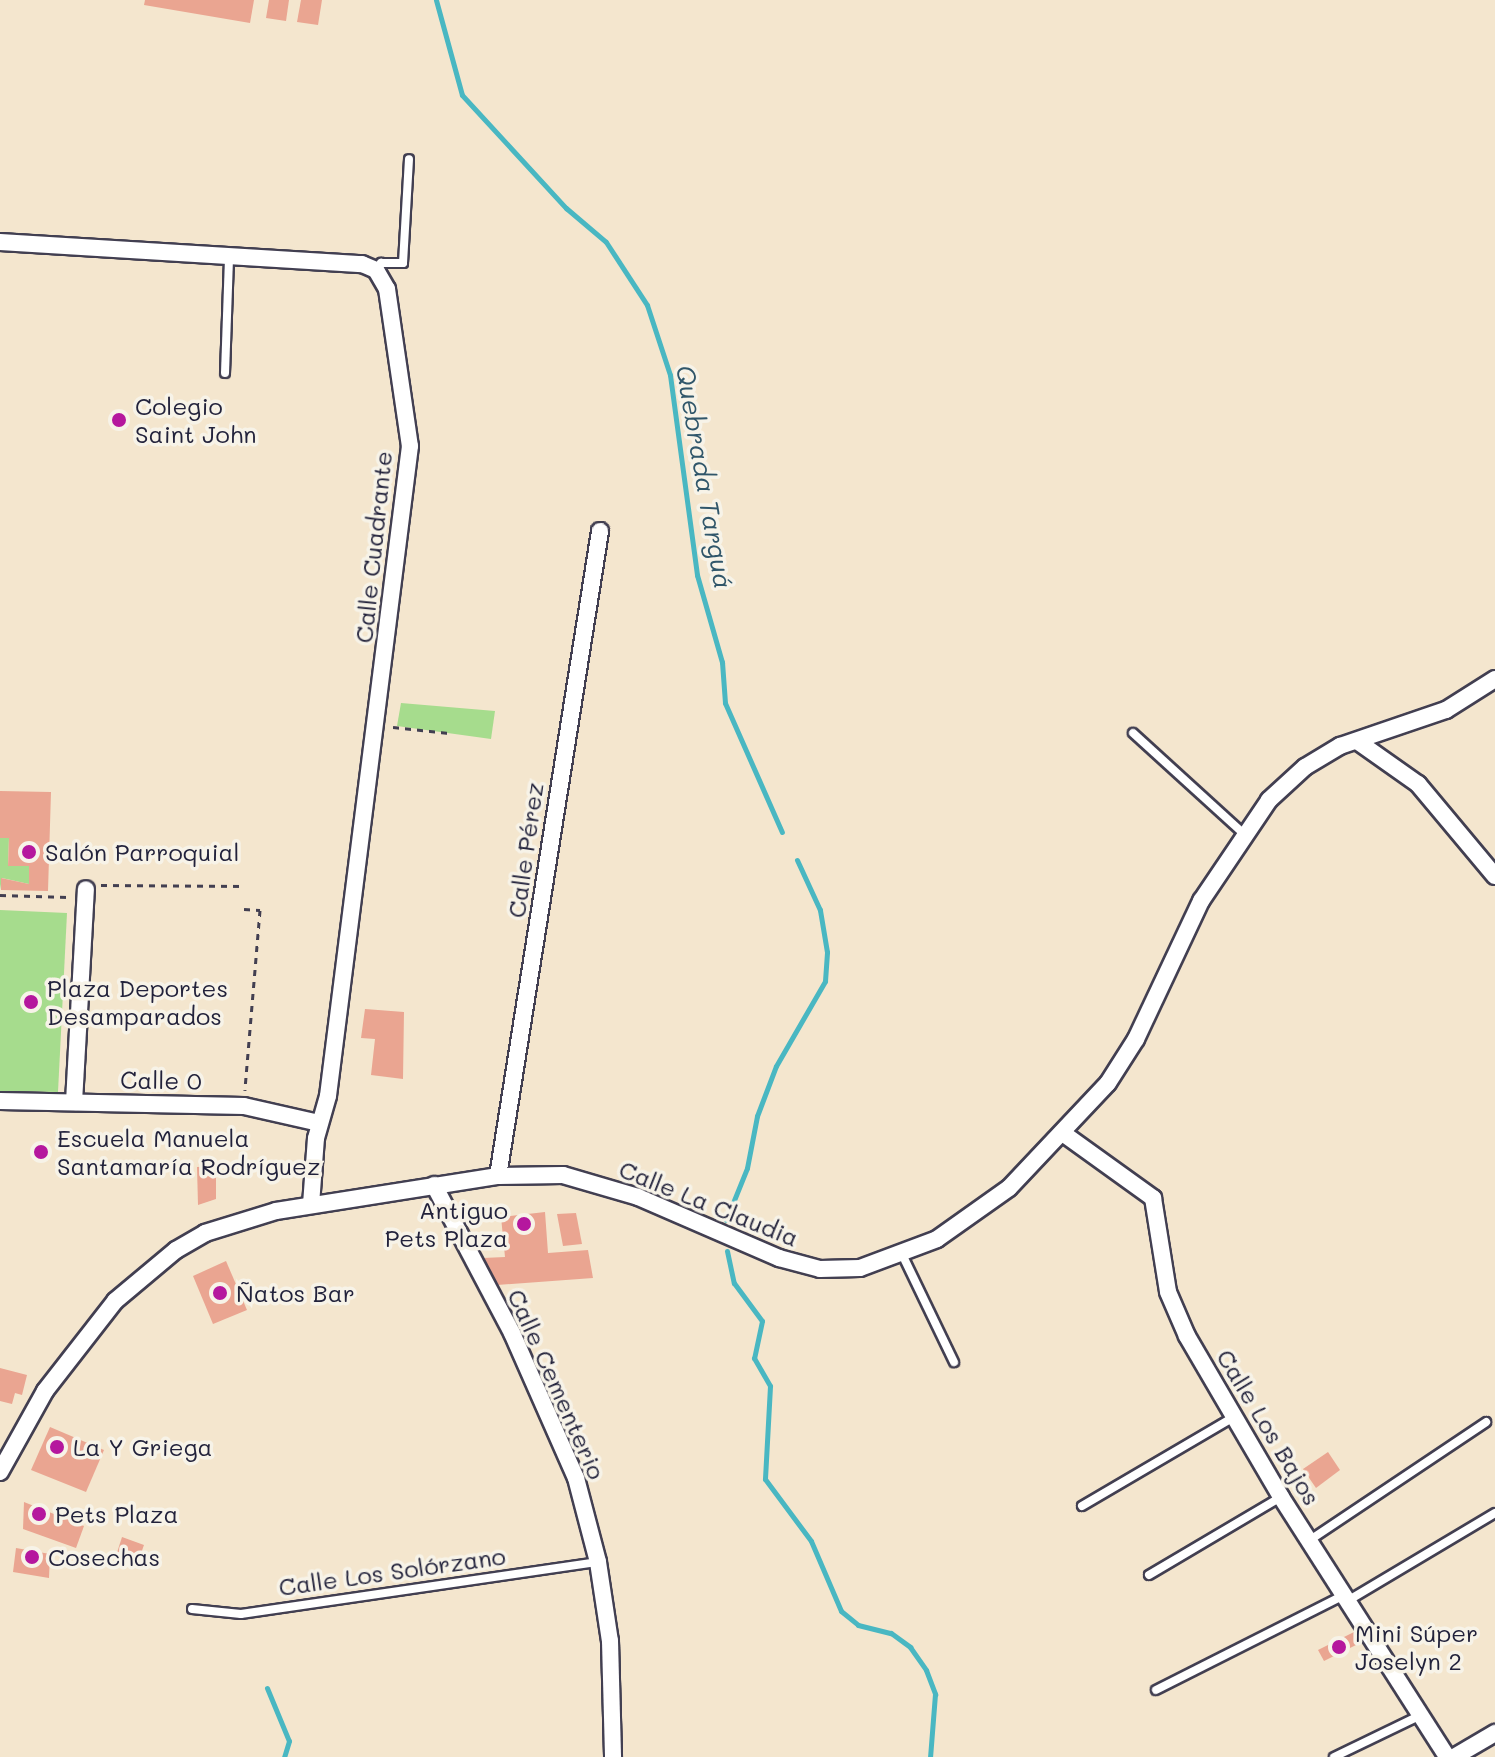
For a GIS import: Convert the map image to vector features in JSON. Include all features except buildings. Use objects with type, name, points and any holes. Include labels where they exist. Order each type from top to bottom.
[{"type":"street","points":[[0,242],[362,264],[376,270]]},
{"type":"street","name":"Calle Cuadrante","points":[[311,1205],[319,1123],[328,1096],[410,446],[387,289],[376,270]]},
{"type":"street","name":"Calle Pérez","points":[[498,1176],[600,531]]},
{"type":"street","name":"Calle La Claudia","points":[[0,1472],[76,1346],[151,1269],[195,1239],[235,1221],[311,1205],[498,1176],[563,1175],[587,1180],[811,1268],[860,1268],[902,1254],[970,1221],[1064,1134],[1125,1057],[1201,901],[1244,834],[1294,776],[1357,741],[1446,710],[1495,679]]},
{"type":"street","points":[[1357,741],[1418,784],[1495,876]]},
{"type":"street","points":[[74,1102],[86,893]]},
{"type":"street","name":"Calle 0","points":[[0,1101],[244,1106],[319,1123]]},
{"type":"street","name":"Calle Los Bajos","points":[[1064,1134],[1153,1198],[1168,1292],[1234,1417],[1281,1497],[1447,1757]]},
{"type":"street","name":"Calle Cementerio","points":[[434,1185],[553,1423],[576,1478],[598,1562],[610,1641],[613,1757]]},
{"type":"street","points":[[1454,1757],[1495,1733]]},
{"type":"lane","points":[[376,270],[381,263],[403,263],[409,159]]},
{"type":"lane","points":[[225,373],[229,257]]},
{"type":"lane","points":[[1133,733],[1244,834]]},
{"type":"lane","points":[[902,1254],[954,1362]]},
{"type":"lane","points":[[1082,1506],[1234,1417]]},
{"type":"lane","points":[[1310,1540],[1486,1422]]},
{"type":"lane","points":[[1149,1575],[1281,1497]]},
{"type":"lane","points":[[1156,1690],[1347,1597],[1495,1513]]},
{"type":"lane","name":"Calle Los Solórzano","points":[[192,1609],[241,1614],[598,1562]]},
{"type":"lane","points":[[1334,1757],[1421,1714]]},
{"type":"path","points":[[393,727],[449,733]]},
{"type":"path","points":[[0,895],[245,886]]},
{"type":"path","points":[[244,909],[260,910],[244,1106]]},
{"type":"green space","points":[[401,703],[495,711],[491,739],[397,726]]},
{"type":"green space","points":[[0,838],[9,838],[8,865],[29,866],[29,884],[2,878],[0,890]]},
{"type":"green space","name":"Plaza Deportes Desamparados","points":[[0,910],[67,913],[58,1092],[0,1091]]},
{"type":"waterway","name":"Quebrada Targuá","points":[[436,0],[462,95],[566,208],[606,242],[647,305],[670,375],[697,575],[722,662],[725,703],[782,832]]},
{"type":"waterway","name":"Quebrada Targuá","points":[[726,1220],[747,1168],[757,1116],[776,1066],[825,981],[827,952],[820,910],[797,860]]},
{"type":"waterway","name":"Quebrada Targuá","points":[[727,1251],[734,1283],[762,1321],[754,1358],[770,1386],[765,1479],[811,1541],[841,1611],[858,1625],[891,1633],[910,1647],[926,1670],[935,1694],[930,1757]]},
{"type":"waterway","points":[[267,1688],[289,1741],[284,1757]]},
{"type":"place","name":"Colegio Saint John","points":[[119,420]]},
{"type":"place","name":"Salón Parroquial","points":[[29,852]]},
{"type":"place","name":"Plaza Deportes Desamparados","points":[[31,1002]]},
{"type":"place","name":"Escuela Manuela Santamaría Rodríguez","points":[[41,1152]]},
{"type":"place","name":"Antiguo Pets Plaza","points":[[524,1224]]},
{"type":"place","name":"Ñatos Bar","points":[[220,1293]]},
{"type":"place","name":"La Y Griega","points":[[57,1447]]},
{"type":"place","name":"Pets Plaza","points":[[39,1514]]},
{"type":"place","name":"Cosechas","points":[[32,1557]]},
{"type":"place","name":"Mini Súper Joselyn 2","points":[[1339,1647]]}]
